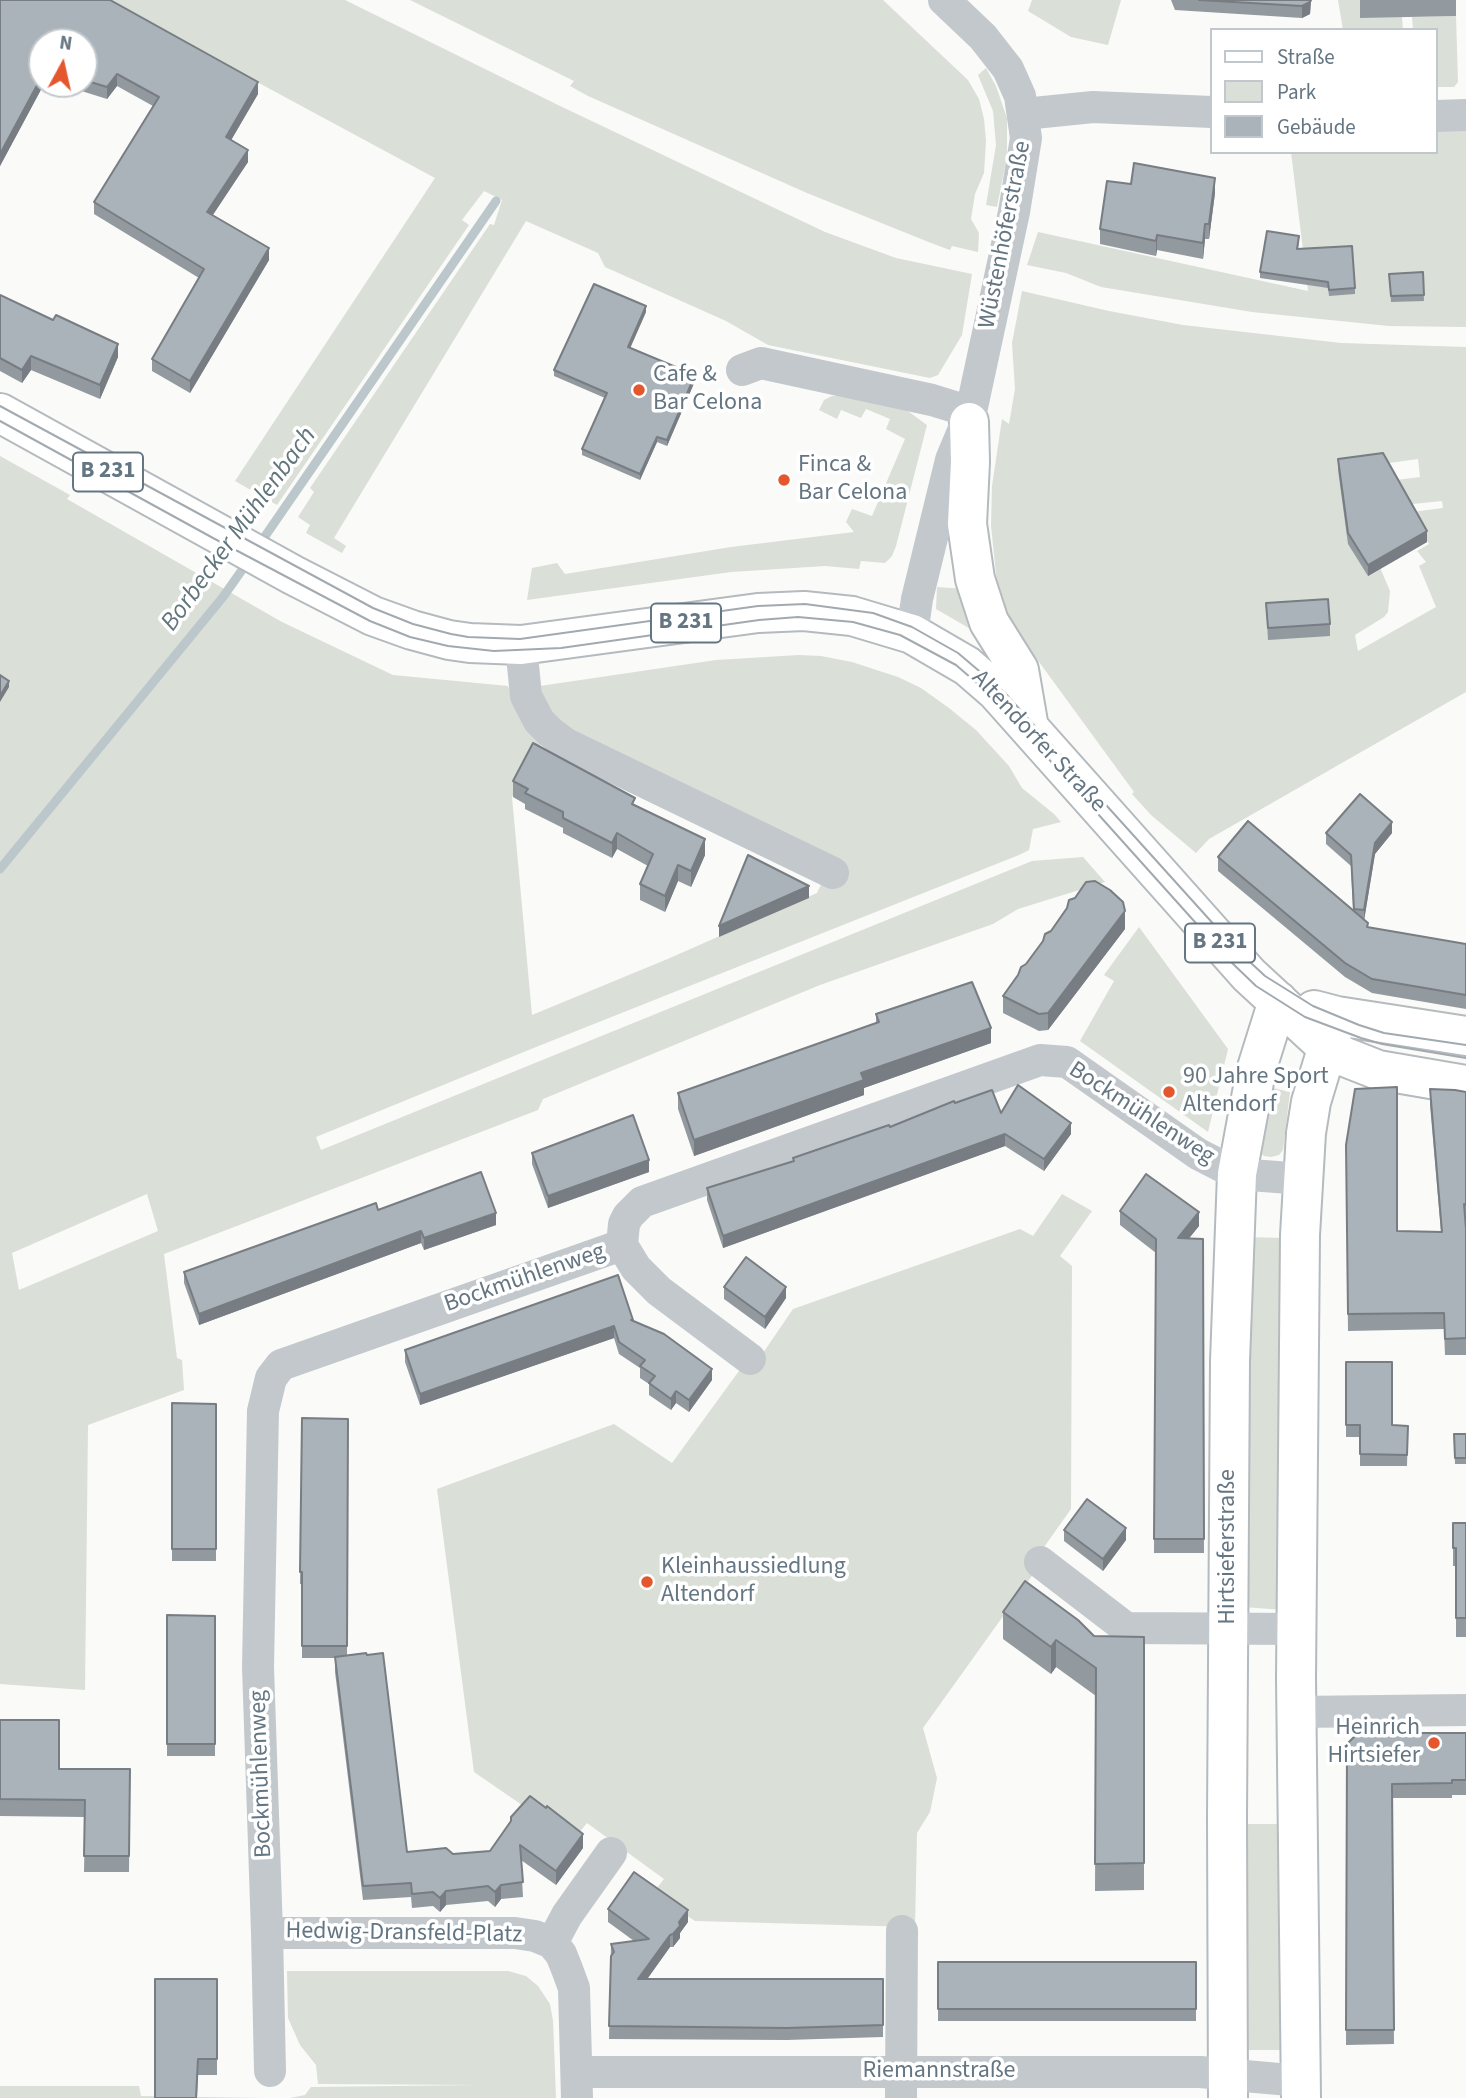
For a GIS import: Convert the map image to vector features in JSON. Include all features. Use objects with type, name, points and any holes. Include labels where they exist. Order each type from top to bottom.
[{"type":"main road","name":"Altendorfer Straße","points":[[0,413],[293,575],[373,616],[412,630],[470,643],[520,645],[758,613],[804,611],[852,616],[912,634],[937,646],[981,677],[1249,975],[1278,1001],[1332,1031],[1345,1057],[1378,1070],[1466,1085]]},
{"type":"main road","points":[[970,417],[968,524],[975,579],[989,622],[1019,670],[1029,728]]},
{"type":"main road","name":"Hirtsieferstraße","points":[[1228,2087],[1230,1361],[1237,1174],[1256,1071],[1278,1001]]},
{"type":"main road","points":[[1301,2090],[1297,1712],[1300,1262],[1303,1179],[1311,1102],[1332,1031],[1466,1036]]},
{"type":"street","name":"Wüstenhöferstraße","points":[[912,634],[917,599],[951,460],[970,417],[1025,150],[1024,114],[1015,83],[1003,60],[944,0]]},
{"type":"street","points":[[1024,114],[1093,107],[1210,112]]},
{"type":"street","points":[[1438,116],[1466,115]]},
{"type":"street","points":[[742,370],[761,363],[932,400],[970,417]]},
{"type":"street","points":[[520,645],[526,696],[539,721],[566,744],[832,873]]},
{"type":"street","name":"Bockmühlenweg","points":[[267,1933],[258,1667],[263,1411],[271,1378],[281,1365],[622,1245],[624,1224],[642,1202],[1041,1060],[1067,1062],[1198,1154],[1237,1174],[1303,1179]]},
{"type":"street","points":[[622,1245],[636,1268],[659,1291],[750,1359]]},
{"type":"street","points":[[1040,1562],[1126,1628],[1297,1629]]},
{"type":"street","points":[[1297,1712],[1466,1710]]},
{"type":"street","name":"Hedwig-Dransfeld-Platz","points":[[552,1943],[567,1915],[611,1853]]},
{"type":"street","points":[[901,2085],[902,1931]]},
{"type":"street","name":"Hedwig-Dransfeld-Platz","points":[[271,2071],[267,1933],[515,1933],[535,1936],[552,1943],[561,1954],[574,1988],[577,2085]]},
{"type":"street","name":"Riemannstraße","points":[[577,2085],[901,2085],[1200,2072],[1228,2087],[1301,2090]]},
{"type":"green space","points":[[105,0],[345,0],[825,232],[896,258],[972,274],[962,335],[938,375],[930,378],[768,345],[726,321],[605,267],[598,253],[526,221],[334,538],[346,546],[342,553],[306,533],[310,525],[298,517],[314,492],[310,488],[490,224],[494,225],[502,200],[484,191],[462,220],[469,225],[277,505],[235,481],[435,178]]},
{"type":"green space","points":[[410,0],[883,0],[968,80],[979,99],[986,141],[984,173],[975,194],[971,219],[979,233],[978,252],[952,246],[950,250],[931,243],[807,193],[588,96],[570,86],[574,81]]},
{"type":"green space","points":[[1032,0],[1121,0],[1108,45],[1071,37],[1028,11]]},
{"type":"green space","points":[[1338,0],[1360,0],[1402,17],[1403,28],[1343,28]]},
{"type":"green space","points":[[1456,16],[1458,82],[1454,87],[1438,87],[1438,28],[1413,28],[1412,17]]},
{"type":"green space","points":[[986,68],[996,86],[1007,118],[1007,156],[997,207],[986,205],[996,145],[993,111],[978,75]]},
{"type":"green space","points":[[1438,128],[1466,128],[1466,327],[1389,326],[1252,312],[1101,287],[1066,273],[1027,265],[1038,232],[1308,291],[1291,154],[1438,154]]},
{"type":"green space","points":[[1022,291],[1183,325],[1341,343],[1466,347],[1466,692],[1209,839],[1196,853],[1151,815],[1132,794],[1134,792],[1015,629],[1001,598],[991,526],[992,486],[1002,419],[1009,424],[1015,389],[1012,343]],"holes":[[[1418,459],[1420,477],[1388,481],[1393,506],[1442,501],[1443,508],[1397,514],[1414,519],[1429,544],[1417,551],[1426,562],[1419,566],[1436,607],[1358,651],[1355,635],[1388,612],[1390,591],[1338,470]]]},
{"type":"green space","points":[[840,395],[905,409],[927,425],[896,546],[885,563],[861,561],[859,569],[825,566],[731,572],[527,600],[532,568],[557,563],[565,574],[731,547],[854,532],[846,522],[852,509],[872,516],[905,439],[886,429],[890,419],[866,409],[861,418],[841,410],[837,419],[819,410],[824,400]]},
{"type":"green space","points":[[0,456],[70,495],[67,499],[282,622],[393,675],[508,686],[517,712],[541,745],[512,797],[532,1015],[817,893],[834,858],[582,739],[557,721],[543,700],[540,686],[716,660],[799,655],[852,662],[898,677],[921,688],[949,708],[976,730],[1009,766],[1022,788],[1061,822],[1033,829],[1029,850],[1019,855],[316,1137],[321,1150],[1032,861],[1083,857],[1105,882],[1018,909],[993,924],[820,985],[543,1099],[538,1110],[164,1254],[177,1358],[182,1360],[184,1390],[88,1425],[85,1690],[0,1684]],"holes":[[[147,1194],[158,1231],[19,1290],[12,1253]]]},
{"type":"green space","points":[[937,587],[966,589],[974,631],[936,609]]},
{"type":"green space","points":[[1139,927],[1228,1049],[1208,1132],[1080,1041],[1114,981],[1104,975]]},
{"type":"green space","points":[[1273,1088],[1290,1092],[1283,1150],[1279,1155],[1271,1157],[1264,1156],[1253,1146]]},
{"type":"green space","points":[[1062,1194],[1092,1211],[1060,1256],[1072,1266],[1071,1509],[1042,1550],[1034,1573],[923,1728],[937,1778],[930,1812],[917,1833],[915,1927],[695,1921],[653,1893],[664,1879],[587,1823],[573,1840],[474,1772],[437,1489],[614,1424],[672,1463],[744,1364],[763,1353],[793,1309],[1020,1229],[1033,1236]]},
{"type":"green space","points":[[1243,1237],[1285,1238],[1284,1610],[1243,1607]]},
{"type":"green space","points":[[1242,1824],[1284,1824],[1284,2050],[1242,2050]]},
{"type":"green space","points":[[287,1971],[508,1971],[526,1976],[538,1986],[550,2004],[556,2098],[290,2098],[305,2095],[311,2087],[480,2085],[318,2084],[316,2065],[300,2045],[288,2018]]},
{"type":"green space","points":[[0,2086],[139,2086],[141,2096],[265,2098],[0,2098]]},
{"type":"building","points":[[0,0],[110,0],[258,82],[226,137],[248,150],[207,212],[269,248],[190,381],[152,359],[204,269],[94,202],[159,97],[117,74],[107,87],[98,84],[98,28],[28,28],[28,98],[30,98],[0,154]]},
{"type":"building","points":[[1199,0],[1311,0],[1302,6]]},
{"type":"building","points":[[1134,163],[1215,178],[1209,224],[1205,224],[1203,243],[1157,235],[1156,241],[1100,229],[1107,181],[1131,184]]},
{"type":"building","points":[[1267,231],[1299,236],[1297,249],[1352,246],[1355,288],[1329,290],[1328,282],[1260,272]]},
{"type":"building","points":[[1423,272],[1424,295],[1391,296],[1389,274]]},
{"type":"building","name":"Cafe & Bar Celona","points":[[594,284],[646,306],[628,347],[695,375],[667,440],[657,437],[640,474],[582,449],[607,393],[554,370]]},
{"type":"building","points":[[0,295],[53,320],[56,315],[118,344],[100,385],[31,356],[22,370],[0,358]]},
{"type":"building","points":[[1383,453],[1427,531],[1368,565],[1348,533],[1338,459]]},
{"type":"building","points":[[1328,599],[1330,624],[1268,628],[1266,603]]},
{"type":"building","points":[[0,675],[9,681],[0,696]]},
{"type":"building","points":[[533,743],[635,798],[632,804],[705,839],[691,871],[678,865],[665,896],[640,884],[653,854],[617,833],[612,843],[563,818],[563,812],[525,793],[528,789],[513,781]]},
{"type":"building","points":[[1360,794],[1392,822],[1375,843],[1364,910],[1354,909],[1351,855],[1326,833]]},
{"type":"building","points":[[1248,821],[1368,923],[1367,927],[1466,944],[1466,995],[1372,979],[1345,963],[1218,857]]},
{"type":"building","points":[[748,855],[809,886],[719,926]]},
{"type":"building","points":[[1095,881],[1123,902],[1125,911],[1048,1013],[1039,1014],[1003,996],[1021,967],[1043,941],[1045,934],[1051,931],[1067,908],[1069,900],[1075,898],[1086,882]]},
{"type":"building","points":[[972,982],[991,1028],[861,1073],[864,1080],[694,1140],[678,1093],[879,1022],[876,1014]]},
{"type":"building","points":[[1018,1085],[1071,1123],[1044,1159],[1005,1134],[723,1236],[707,1188],[794,1161],[793,1158],[992,1090],[1001,1113]]},
{"type":"building","points":[[1397,1087],[1397,1231],[1442,1232],[1430,1089],[1466,1092],[1466,1338],[1445,1339],[1444,1313],[1348,1314],[1346,1145],[1355,1089]]},
{"type":"building","points":[[633,1115],[649,1160],[548,1196],[532,1153]]},
{"type":"building","points":[[481,1172],[496,1213],[424,1238],[421,1231],[199,1314],[184,1272],[376,1203],[378,1210]]},
{"type":"building","points":[[1146,1174],[1199,1212],[1178,1238],[1203,1239],[1204,1539],[1154,1539],[1156,1239],[1120,1211]]},
{"type":"building","points":[[746,1257],[786,1287],[765,1317],[724,1287]]},
{"type":"building","points":[[618,1275],[631,1320],[664,1334],[712,1369],[689,1400],[676,1391],[671,1399],[649,1383],[655,1376],[640,1366],[645,1360],[619,1342],[614,1326],[420,1394],[405,1350]]},
{"type":"building","points":[[1346,1362],[1392,1362],[1392,1425],[1408,1426],[1407,1455],[1360,1454],[1360,1425],[1346,1425]]},
{"type":"building","points":[[172,1403],[216,1404],[216,1549],[172,1549]]},
{"type":"building","points":[[302,1418],[348,1419],[347,1646],[302,1646]]},
{"type":"building","points":[[1454,1434],[1466,1434],[1466,1458],[1455,1458]]},
{"type":"building","points":[[1087,1499],[1126,1528],[1103,1559],[1064,1530]]},
{"type":"building","points":[[1453,1523],[1466,1523],[1466,1618],[1456,1618],[1456,1548],[1453,1548]]},
{"type":"building","points":[[1025,1581],[1078,1620],[1094,1636],[1144,1637],[1144,1863],[1095,1864],[1096,1668],[1056,1640],[1051,1647],[1003,1612]]},
{"type":"building","points":[[167,1615],[215,1616],[215,1744],[167,1744]]},
{"type":"building","points":[[383,1653],[407,1852],[446,1848],[453,1854],[490,1851],[511,1821],[511,1817],[530,1796],[583,1834],[556,1871],[520,1845],[523,1882],[501,1885],[495,1892],[488,1886],[446,1891],[440,1898],[433,1892],[412,1894],[411,1883],[363,1886],[335,1657]]},
{"type":"building","points":[[0,1720],[59,1720],[59,1769],[130,1769],[129,1856],[84,1856],[85,1800],[0,1799]]},
{"type":"building","points":[[1358,1733],[1466,1733],[1466,1780],[1452,1780],[1452,1783],[1392,1784],[1394,2030],[1346,2030],[1347,1744]]},
{"type":"building","points":[[634,1872],[688,1910],[679,1922],[680,1926],[670,1935],[638,1979],[883,1979],[883,2025],[787,2028],[609,2026],[611,1956],[614,1952],[611,1944],[649,1939],[608,1909]]},
{"type":"building","points":[[938,1962],[1196,1962],[1196,2009],[938,2009]]},
{"type":"building","points":[[155,1979],[217,1979],[217,2059],[198,2059],[196,2098],[155,2098]]},
{"type":"waterway","name":"Borbecker Mühlenbach","points":[[259,545],[496,201]]},
{"type":"waterway","name":"Borbecker Mühlenbach","points":[[0,869],[223,597],[249,560]]},
{"type":"tram line","points":[[0,406],[373,608],[413,624],[451,634],[520,639],[758,606],[805,604],[873,613],[912,627],[958,653],[1005,693],[1236,949],[1265,976],[1313,1006],[1359,1025],[1384,1033],[1466,1045]]},
{"type":"tram line","points":[[0,421],[370,621],[410,637],[448,646],[494,651],[561,648],[798,617],[853,622],[900,635],[956,665],[993,697],[1229,960],[1256,986],[1305,1017],[1361,1038],[1466,1058]]},
{"type":"place","name":"Cafe & Bar Celona","points":[[639,390]]},
{"type":"place","name":"Finca & Bar Celona","points":[[784,480]]},
{"type":"place","name":"90 Jahre Sport Altendorf","points":[[1169,1092]]},
{"type":"place","name":"Kleinhaussiedlung Altendorf","points":[[647,1582]]},
{"type":"place","name":"Heinrich Hirtsiefer","points":[[1434,1743]]}]
